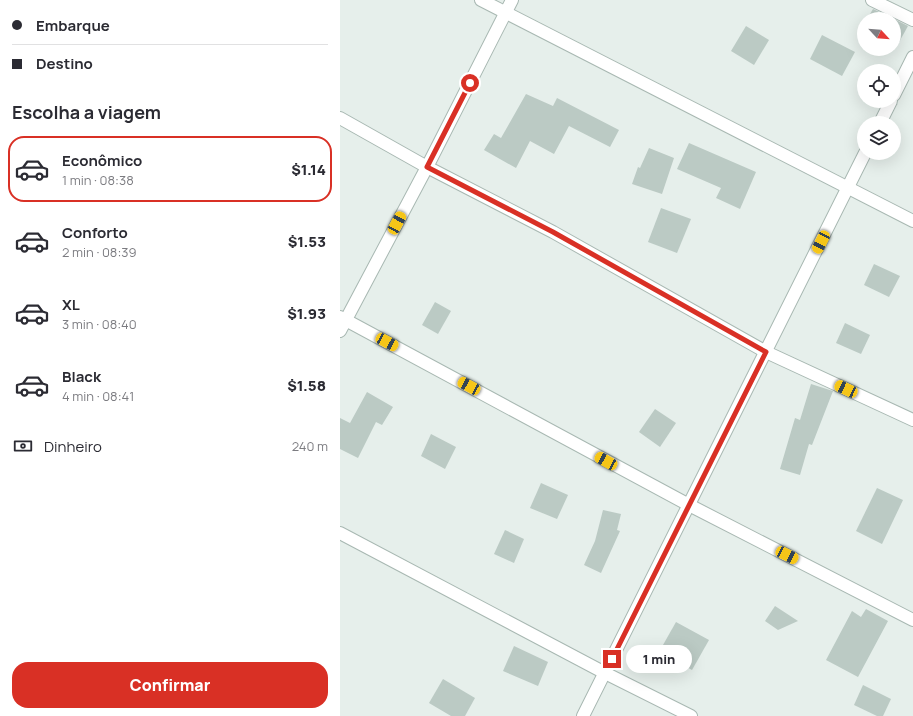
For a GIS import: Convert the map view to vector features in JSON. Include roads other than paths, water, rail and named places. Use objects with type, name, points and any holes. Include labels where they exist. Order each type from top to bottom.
[{"type":"street","points":[[481,0],[848,186],[913,221]]},
{"type":"street","points":[[340,331],[343,318],[427,167],[512,0]]},
{"type":"street","points":[[872,0],[913,20]]},
{"type":"street","points":[[901,81],[913,57]]},
{"type":"street","points":[[340,118],[427,167],[553,232],[766,352],[913,420]]},
{"type":"street","points":[[583,716],[861,160]]},
{"type":"street","points":[[343,318],[689,505],[913,620]]},
{"type":"street","points":[[340,533],[605,673],[691,716]]}]
